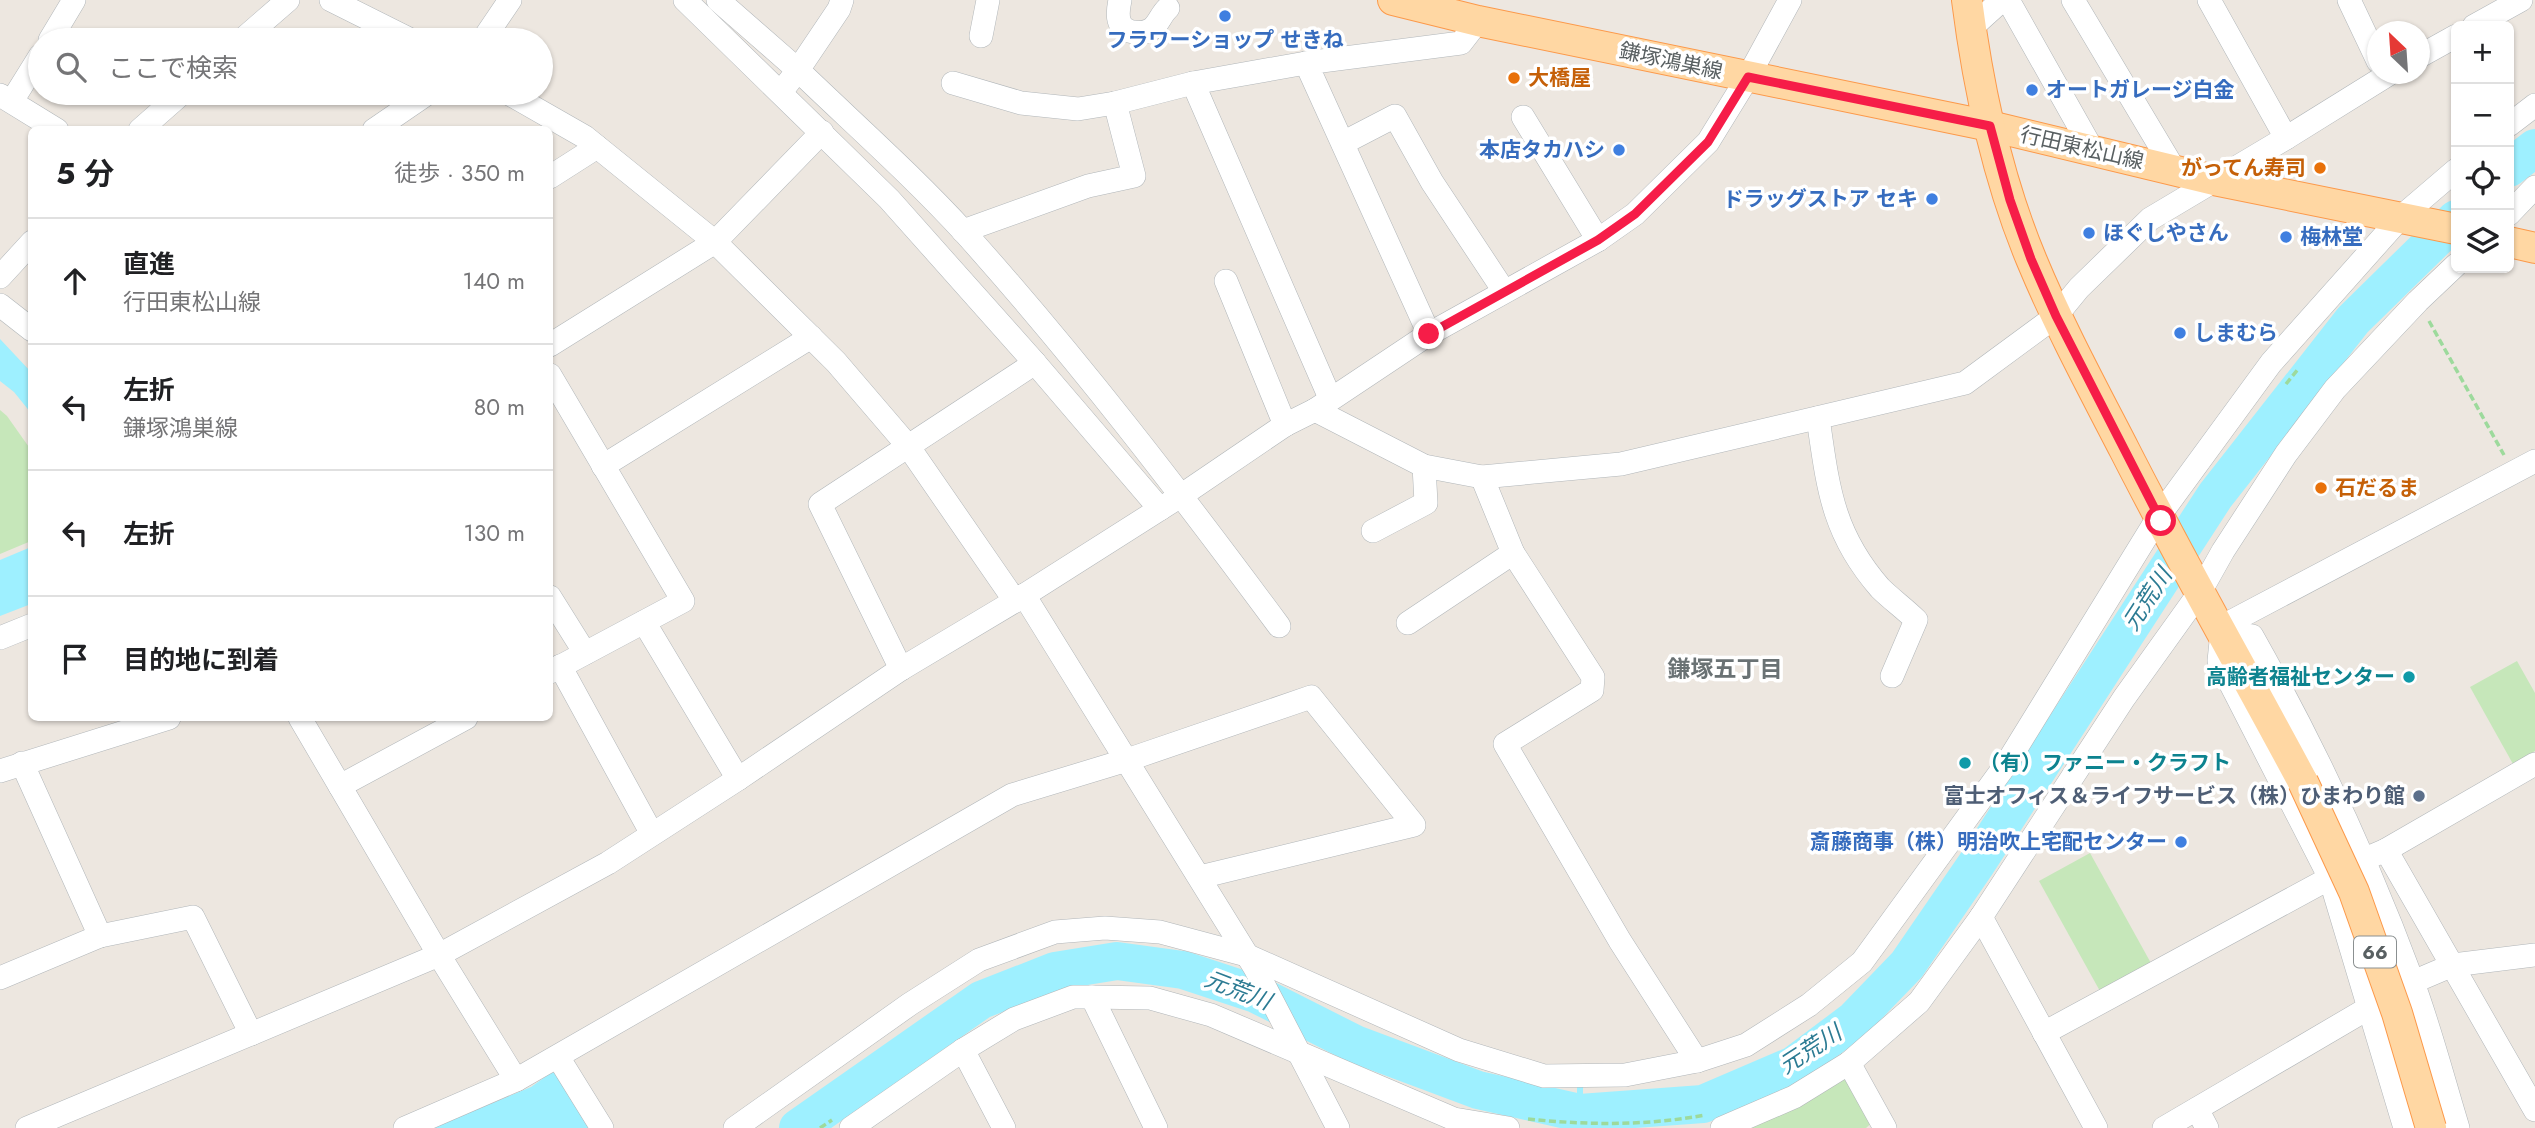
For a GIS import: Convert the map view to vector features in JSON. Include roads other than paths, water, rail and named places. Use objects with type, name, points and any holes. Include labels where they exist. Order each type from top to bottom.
[{"type":"main road","name":"鎌塚鴻巣線","points":[[1393,0],[1478,21],[1990,126]]},
{"type":"main road","name":"行田東松山線","points":[[1969,14],[1990,126],[2010,200],[2031,259],[2056,316],[2160,519]]},
{"type":"main road","name":"行田東松山線","points":[[1990,126],[2214,180],[2451,228]]},
{"type":"main road","points":[[2514,243],[2535,248]]},
{"type":"main road","name":"66","points":[[2160,519],[2303,782],[2354,892],[2396,1013],[2431,1128]]},
{"type":"street","points":[[57,28],[74,0]]},
{"type":"street","points":[[256,28],[288,0]]},
{"type":"street","points":[[331,0],[387,28]]},
{"type":"street","points":[[491,28],[510,0]]},
{"type":"street","points":[[685,0],[890,199],[1160,509]]},
{"type":"street","points":[[718,0],[798,70],[963,231],[1065,348],[1182,495],[1279,626]]},
{"type":"street","points":[[781,92],[839,9],[842,0]]},
{"type":"street","points":[[981,36],[988,0]]},
{"type":"street","points":[[1120,0],[1117,14],[1120,24],[1126,30],[1143,33],[1157,24],[1160,15],[1168,8]]},
{"type":"street","points":[[36,1126],[439,955],[608,863],[901,669],[1160,509],[1285,425],[1429,334],[1598,240],[1635,214],[1708,142],[1748,77],[1790,0]]},
{"type":"street","points":[[1969,14],[2002,0]]},
{"type":"street","points":[[2008,0],[2093,151]]},
{"type":"street","points":[[2073,0],[2175,171]]},
{"type":"street","points":[[2209,0],[2286,138]]},
{"type":"street","points":[[2349,0],[2367,38]]},
{"type":"street","points":[[2483,21],[2521,0]]},
{"type":"street","points":[[953,83],[1021,103],[1077,109],[1115,103],[1193,82],[1461,43],[1478,21]]},
{"type":"street","points":[[2430,50],[2451,39]]},
{"type":"street","points":[[1306,64],[1429,334]]},
{"type":"street","points":[[28,71],[6,98],[51,126]]},
{"type":"street","points":[[1193,82],[1322,404],[1424,466],[1482,477],[1621,464],[1965,383],[2056,316],[2079,288],[2150,219],[2286,138],[2367,82]]},
{"type":"street","points":[[963,231],[1088,186],[1134,176],[1115,103]]},
{"type":"street","points":[[145,126],[168,105]]},
{"type":"street","points":[[380,126],[410,105]]},
{"type":"street","points":[[529,105],[585,137],[715,242],[836,362],[908,446],[1019,598],[1127,760],[1251,961],[1338,1128]]},
{"type":"street","points":[[2514,121],[2535,105]]},
{"type":"street","points":[[1343,143],[1395,116],[1432,182],[1504,291]]},
{"type":"street","points":[[1523,117],[1598,240]]},
{"type":"street","points":[[553,343],[715,242],[822,132]]},
{"type":"street","points":[[553,175],[597,147]]},
{"type":"street","points":[[735,1128],[910,1004],[979,960],[1055,932],[1105,928],[1160,932],[1251,961],[1459,1050],[1544,1076],[1625,1075],[1697,1061],[1746,1045],[1809,1004],[1862,962],[2007,763],[2160,519],[2271,363],[2451,175]]},
{"type":"street","points":[[2513,210],[2535,187]]},
{"type":"street","points":[[0,277],[28,246]]},
{"type":"street","points":[[1717,1121],[1794,1097],[1849,1063],[1919,1002],[1981,917],[2294,443],[2335,389],[2451,270]]},
{"type":"street","points":[[1226,281],[1285,425]]},
{"type":"street","points":[[0,305],[28,327]]},
{"type":"street","points":[[603,466],[811,337]]},
{"type":"street","points":[[901,669],[820,504],[1035,363]]},
{"type":"street","points":[[553,380],[683,601],[555,669],[652,834]]},
{"type":"street","points":[[1818,418],[1828,491],[1847,541],[1881,589],[1916,620],[1892,676]]},
{"type":"street","points":[[2221,630],[2535,461]]},
{"type":"street","points":[[1373,531],[1426,503],[1424,466]]},
{"type":"street","points":[[1482,477],[1513,553],[1593,677],[1592,691],[1505,744],[1620,941],[1697,1061]]},
{"type":"street","points":[[1408,623],[1513,553]]},
{"type":"street","points":[[553,602],[584,653]]},
{"type":"street","points":[[644,622],[738,779]]},
{"type":"street","points":[[0,638],[28,627]]},
{"type":"street","points":[[2221,630],[2252,636],[2284,694],[2365,859],[2413,982],[2458,1128]]},
{"type":"street","points":[[2221,630],[2219,660],[2330,878],[2405,1128]]},
{"type":"street","points":[[405,1128],[516,1080],[558,1057],[1012,795],[1127,760],[1311,697],[1414,825],[1200,877]]},
{"type":"street","points":[[0,771],[108,726],[146,721]]},
{"type":"street","points":[[302,721],[516,1080]]},
{"type":"street","points":[[340,786],[460,721]]},
{"type":"street","points":[[22,763],[100,936]]},
{"type":"street","points":[[2044,1033],[2386,850],[2535,764]]},
{"type":"street","points":[[2386,850],[2535,1110]]},
{"type":"street","points":[[0,978],[100,936],[193,917],[251,1034]]},
{"type":"street","points":[[1981,917],[2096,1128]]},
{"type":"street","points":[[2164,1128],[2202,1119],[2369,1008],[2413,982],[2453,965],[2535,956]]},
{"type":"street","points":[[851,1128],[963,1049],[1014,1018],[1073,997],[1150,998],[1211,1015],[1457,1123],[1512,1123]]},
{"type":"street","points":[[1092,997],[1156,1128]]},
{"type":"street","points":[[963,1049],[1004,1128]]},
{"type":"street","points":[[558,1057],[602,1128]]},
{"type":"street","points":[[1849,1063],[1885,1128]]},
{"type":"water","points":[[0,339],[28,369],[28,409],[14,392],[0,381]]},
{"type":"water","points":[[28,548],[28,605],[0,616],[0,560]]},
{"type":"water","points":[[552,1072],[562,1075],[593,1128],[432,1128],[531,1087]]},
{"type":"waterway","name":"元荒川","points":[[2514,164],[2535,148]]},
{"type":"waterway","name":"元荒川","points":[[798,1128],[981,1000],[1055,971],[1117,961],[1183,970],[1256,994],[1355,1044],[1478,1090],[1580,1113],[1703,1104],[1794,1065],[1854,1020],[1907,965],[1977,863],[2215,496],[2353,320],[2451,224]]},
{"type":"waterway","points":[[1580,1085],[1580,1113]]},
{"type":"place","name":"フラワーショップ せきね","points":[[1225,16]]},
{"type":"place","name":"大橋屋","points":[[1514,78]]},
{"type":"place","name":"オートガレージ白金","points":[[2032,90]]},
{"type":"place","name":"本店タカハシ","points":[[1619,150]]},
{"type":"place","name":"がってん寿司","points":[[2320,168]]},
{"type":"place","name":"ドラッグストア セキ","points":[[1932,199]]},
{"type":"place","name":"ほぐしやさん","points":[[2089,233]]},
{"type":"place","name":"梅林堂","points":[[2286,237]]},
{"type":"place","name":"しまむら","points":[[2180,333]]},
{"type":"place","name":"石だるま","points":[[2321,488]]},
{"type":"place","name":"高齢者福祉センター","points":[[2409,677]]},
{"type":"place","name":"（有）ファニー・クラフト","points":[[1965,763]]},
{"type":"place","name":"富士オフィス＆ライフサービス（株）ひまわり館","points":[[2419,796]]},
{"type":"place","name":"斎藤商事（株）明治吹上宅配センター","points":[[2181,842]]},
{"type":"district","name":"鎌塚五丁目","points":[[1725,669]]}]
